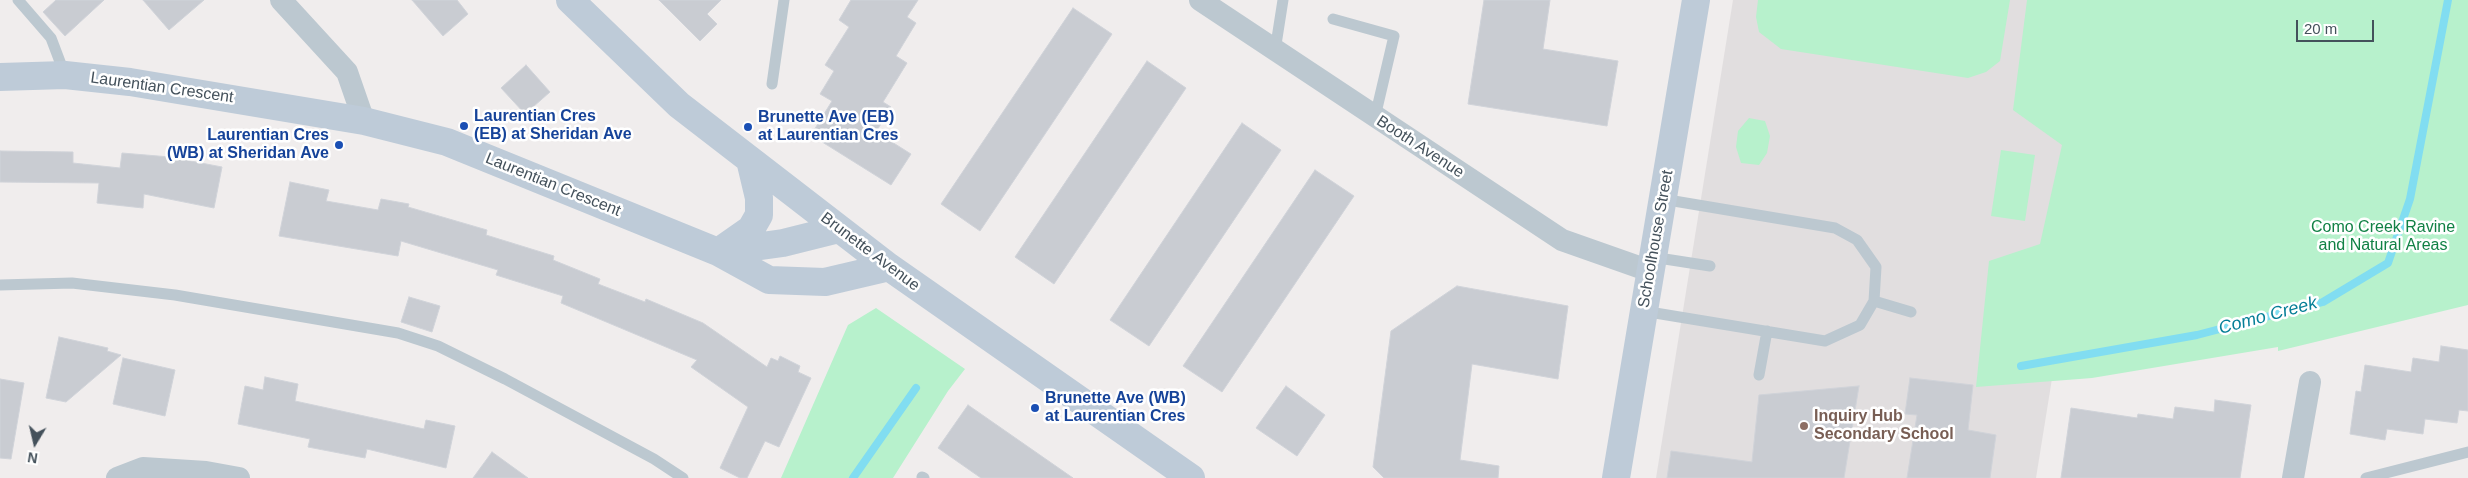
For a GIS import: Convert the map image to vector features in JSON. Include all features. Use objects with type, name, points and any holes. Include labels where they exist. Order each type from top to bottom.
[{"type":"main road","name":"Brunette Avenue","points":[[570,0],[679,105],[889,267],[1191,478]]},
{"type":"main road","name":"Schoolhouse Street","points":[[1616,478],[1696,0]]},
{"type":"main road","name":"Laurentian Crescent","points":[[0,77],[64,75],[130,82],[364,121],[447,142],[718,252],[769,280],[825,282],[889,267]]},
{"type":"main road","points":[[718,252],[752,229],[759,215],[759,198],[750,160]]},
{"type":"main road","points":[[718,252],[783,243],[840,229]]},
{"type":"street","points":[[281,0],[347,72],[364,121]]},
{"type":"street","name":"Booth Avenue","points":[[1200,0],[1562,240],[1651,264]]},
{"type":"street","points":[[2296,477],[2310,382]]},
{"type":"street","points":[[117,478],[143,468],[206,472],[239,478]]},
{"type":"lane","points":[[18,0],[51,38],[64,75]]},
{"type":"lane","points":[[772,84],[784,0]]},
{"type":"lane","points":[[1275,51],[1283,0]]},
{"type":"lane","points":[[1333,19],[1394,36],[1375,117]]},
{"type":"lane","points":[[1644,310],[1825,342],[1860,325],[1874,301],[1876,267],[1857,240],[1835,228],[1662,199]]},
{"type":"lane","points":[[1651,264],[1710,266]]},
{"type":"lane","points":[[0,285],[72,283],[175,295],[398,333],[438,346],[505,379],[654,459],[683,478]]},
{"type":"lane","points":[[1874,301],[1911,312]]},
{"type":"lane","points":[[1759,375],[1767,332]]},
{"type":"lane","points":[[2366,478],[2468,452]]},
{"type":"shaded area","points":[[1733,0],[2113,0],[2036,478],[1656,478]]},
{"type":"green space","points":[[1758,0],[2010,0],[2000,61],[1986,72],[1968,78],[1781,49],[1759,32],[1756,17]]},
{"type":"green space","name":"Como Creek Ravine and Natural Areas","points":[[2027,0],[2468,0],[2468,305],[2278,351],[2278,347],[2092,378],[1976,387],[1989,261],[2040,244],[2062,145],[2013,110]]},
{"type":"green space","points":[[1749,118],[1765,121],[1770,136],[1767,153],[1759,165],[1741,163],[1736,147],[1738,131]]},
{"type":"green space","points":[[2001,150],[2035,155],[2025,221],[1991,216]]},
{"type":"green space","points":[[876,308],[965,369],[948,391],[893,478],[781,478],[848,325]]},
{"type":"building","points":[[56,0],[104,0],[65,36],[43,12]]},
{"type":"building","points":[[143,0],[204,0],[169,30]]},
{"type":"building","points":[[412,0],[457,0],[468,14],[443,36]]},
{"type":"building","points":[[659,0],[721,0],[707,14],[717,24],[700,41]]},
{"type":"building","points":[[851,0],[918,0],[907,17],[916,23],[896,56],[907,63],[883,102],[891,107],[876,132],[911,154],[891,185],[811,135],[832,101],[820,94],[834,71],[825,65],[849,27],[839,20]]},
{"type":"building","points":[[1484,0],[1550,0],[1543,49],[1618,61],[1607,126],[1468,104]]},
{"type":"building","points":[[1073,8],[1112,34],[980,231],[941,204]]},
{"type":"building","points":[[1147,61],[1186,88],[1054,284],[1015,257]]},
{"type":"building","points":[[526,65],[550,92],[525,114],[501,88]]},
{"type":"building","points":[[1242,123],[1281,150],[1149,346],[1110,320]]},
{"type":"building","points":[[0,151],[73,152],[73,163],[120,168],[122,153],[170,157],[222,167],[214,208],[144,194],[143,208],[97,203],[99,183],[0,182]]},
{"type":"building","points":[[1315,170],[1354,196],[1222,392],[1183,366]]},
{"type":"building","points":[[290,182],[329,190],[326,201],[378,210],[381,199],[409,204],[408,207],[487,230],[486,235],[554,256],[553,260],[600,279],[598,284],[645,302],[646,299],[703,323],[767,367],[771,358],[778,361],[780,356],[800,366],[798,372],[811,378],[779,447],[765,441],[747,478],[740,478],[720,468],[748,407],[691,367],[697,360],[561,303],[563,296],[496,275],[498,270],[401,241],[398,256],[279,236]]},
{"type":"building","points":[[1457,286],[1568,306],[1558,379],[1472,364],[1460,460],[1499,466],[1498,478],[1384,478],[1373,467],[1391,331]]},
{"type":"building","points":[[409,297],[440,306],[432,332],[401,322]]},
{"type":"building","points":[[59,337],[108,348],[107,351],[121,355],[66,402],[46,398]]},
{"type":"building","points":[[2441,346],[2468,350],[2468,411],[2459,410],[2457,423],[2425,419],[2423,434],[2387,429],[2385,440],[2350,434],[2356,391],[2361,392],[2365,365],[2411,372],[2413,358],[2439,362]]},
{"type":"building","points":[[123,358],[175,370],[165,416],[113,404]]},
{"type":"building","points":[[265,377],[298,384],[295,401],[424,429],[426,420],[455,426],[446,468],[367,449],[365,458],[308,447],[310,439],[238,424],[245,386],[263,390]]},
{"type":"building","name":"Inquiry Hub Secondary School","points":[[1910,378],[1973,385],[1968,430],[1996,435],[1990,478],[1907,478],[1917,415],[1905,414]]},
{"type":"building","points":[[0,379],[24,383],[11,459],[0,458]]},
{"type":"building","points":[[1286,386],[1325,415],[1297,456],[1256,428]]},
{"type":"building","name":"Inquiry Hub Secondary School","points":[[1859,386],[1844,478],[1667,478],[1671,451],[1752,462],[1759,395]]},
{"type":"building","points":[[2215,400],[2251,405],[2240,478],[2061,478],[2071,408],[2137,418],[2138,414],[2173,419],[2175,407],[2214,412]]},
{"type":"building","points":[[968,405],[1073,478],[981,478],[938,448]]},
{"type":"building","points":[[492,452],[528,478],[473,478]]},
{"type":"waterway","name":"Como Creek","points":[[2021,366],[2197,335],[2323,302],[2388,263],[2410,199],[2448,0]]},
{"type":"waterway","points":[[853,478],[916,388]]},
{"type":"place","name":"Laurentian Cres (EB) at Sheridan Ave","points":[[464,126]]},
{"type":"place","name":"Brunette Ave (EB) at Laurentian Cres","points":[[748,127]]},
{"type":"place","name":"Laurentian Cres (WB) at Sheridan Ave","points":[[339,145]]},
{"type":"place","name":"Brunette Ave (WB) at Laurentian Cres","points":[[1035,408]]},
{"type":"place","name":"Inquiry Hub Secondary School","points":[[1804,426]]}]
